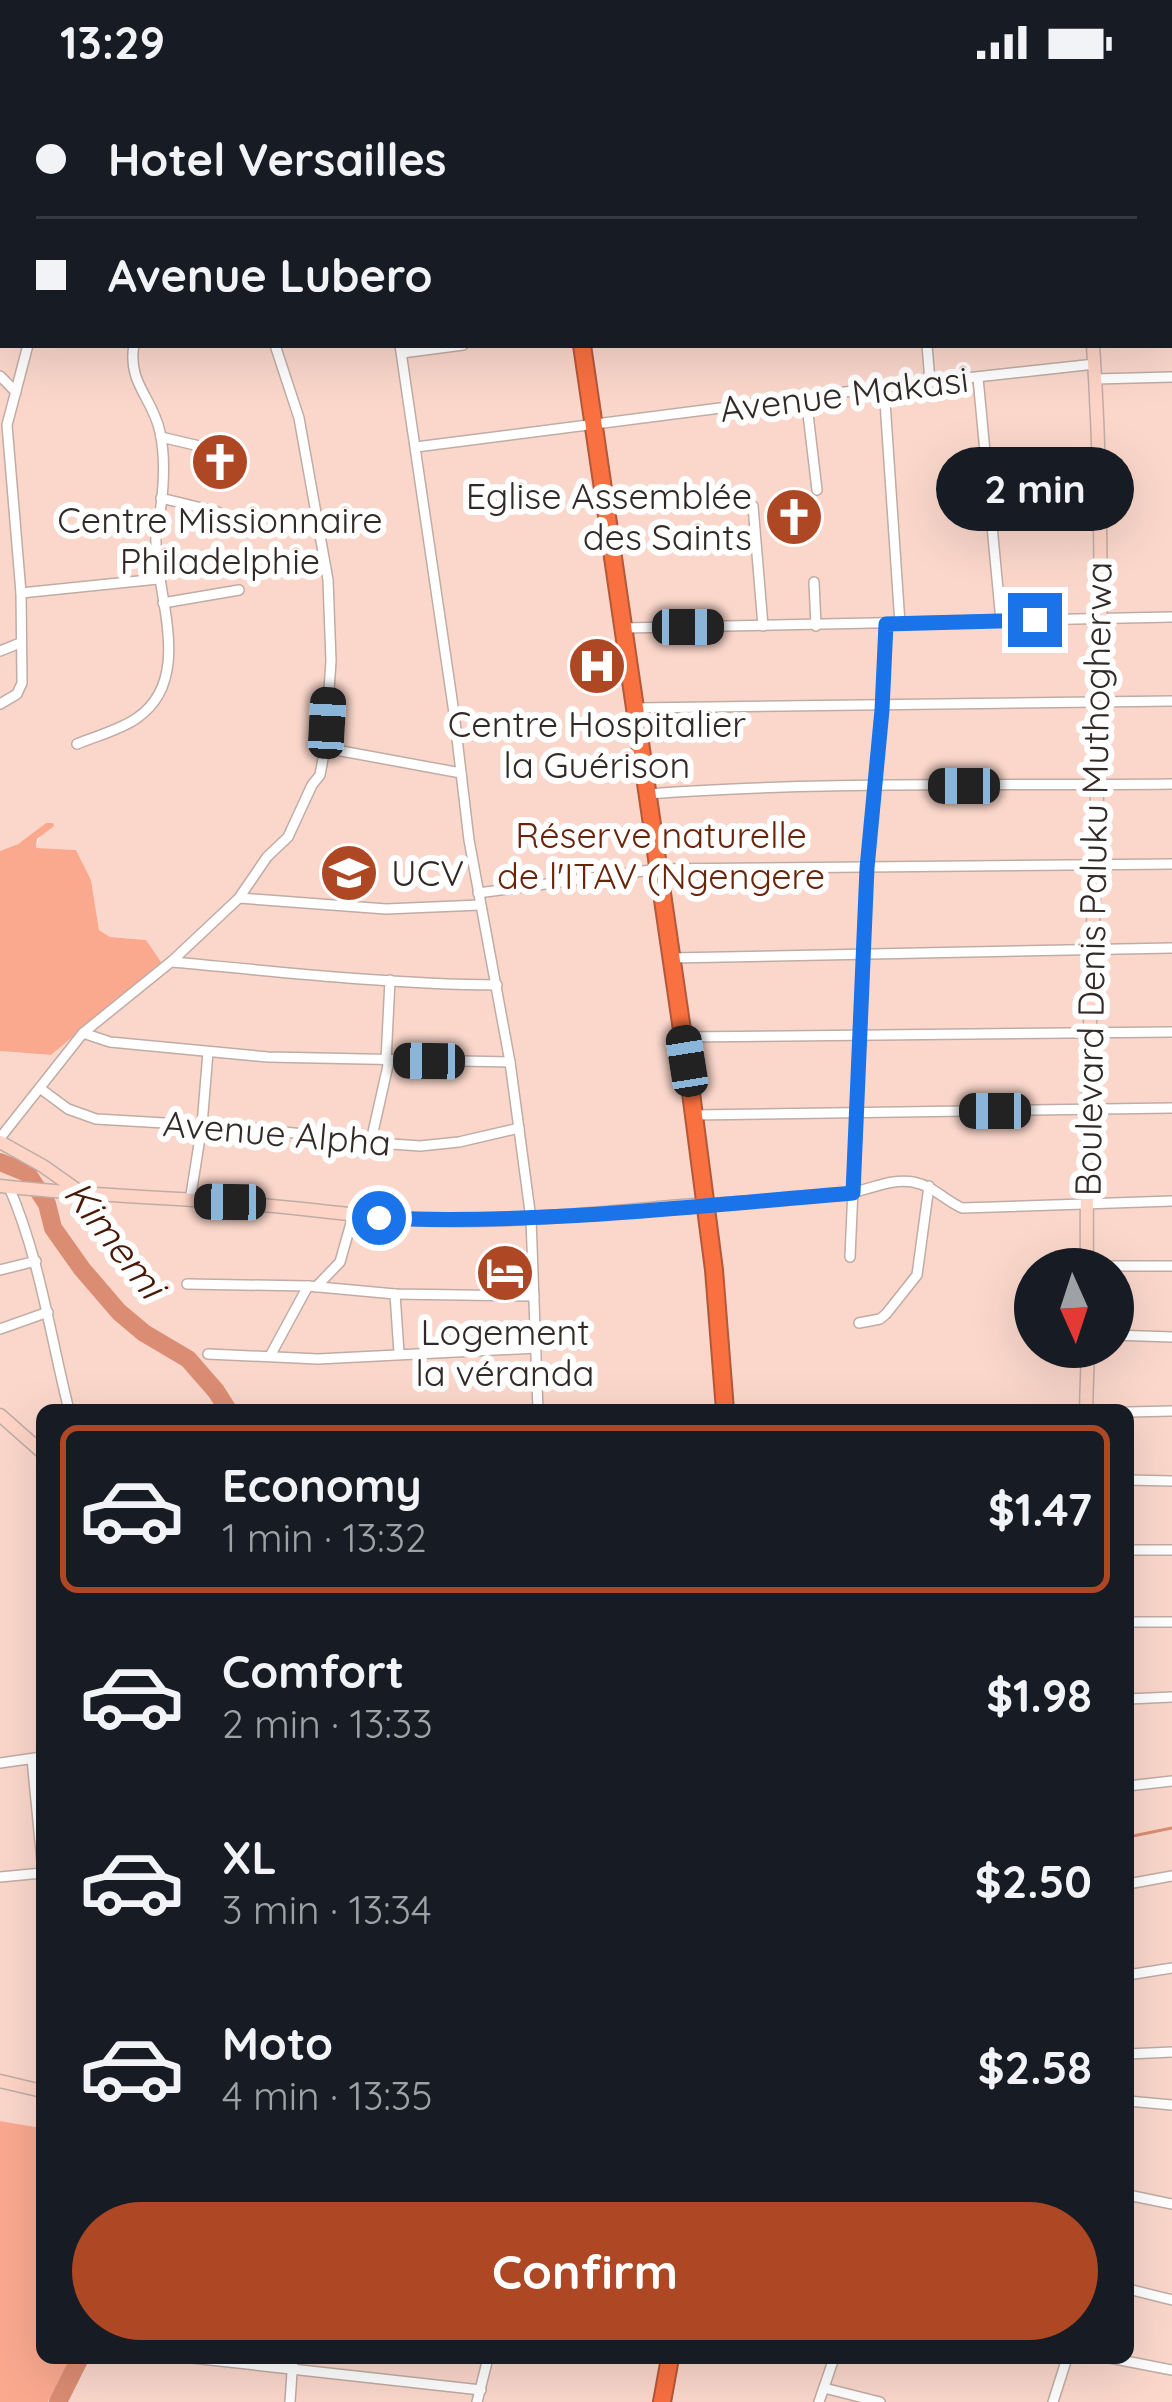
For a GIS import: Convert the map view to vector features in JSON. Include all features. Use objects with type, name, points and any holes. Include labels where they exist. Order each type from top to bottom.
[{"type":"highway","points":[[582,348],[706,1204],[724,1404]]},
{"type":"highway","points":[[662,2402],[669,2364]]},
{"type":"street","points":[[0,704],[16,694],[22,683],[21,593],[13,497],[4,455],[27,348]]},
{"type":"street","points":[[77,744],[138,717],[157,695],[170,657],[155,536],[161,498],[161,437],[131,365],[134,348]]},
{"type":"street","points":[[79,1191],[0,1140],[83,1033],[172,962],[239,898],[267,857],[287,838],[320,775],[332,641],[328,580],[299,418],[276,348]]},
{"type":"street","points":[[928,348],[930,382]]},
{"type":"street","name":"Boulevard Denis Paluku Muthogherwa","points":[[1088,1248],[1086,1110],[1102,617],[1093,348]]},
{"type":"street","points":[[401,349],[479,899],[519,1128],[530,1219],[538,1404]]},
{"type":"street","name":"Avenue Makasi","points":[[416,447],[930,382],[1095,372],[1172,377]]},
{"type":"street","points":[[0,376],[16,392]]},
{"type":"street","points":[[978,378],[1001,621]]},
{"type":"street","points":[[884,387],[900,624]]},
{"type":"street","points":[[806,397],[817,490]]},
{"type":"street","points":[[161,437],[212,449]]},
{"type":"street","points":[[0,499],[13,497]]},
{"type":"street","points":[[161,498],[218,512]]},
{"type":"street","points":[[753,506],[763,626]]},
{"type":"street","points":[[21,593],[158,578]]},
{"type":"street","points":[[814,582],[816,626]]},
{"type":"street","points":[[163,603],[239,590]]},
{"type":"street","points":[[624,628],[1172,617]]},
{"type":"street","points":[[850,1257],[867,868],[886,624]]},
{"type":"street","points":[[0,651],[20,644]]},
{"type":"street","points":[[637,708],[1172,701]]},
{"type":"street","points":[[326,748],[461,772]]},
{"type":"street","points":[[648,794],[728,788],[1172,784]]},
{"type":"street","points":[[239,898],[386,909],[479,899],[658,869],[1172,864]]},
{"type":"street","points":[[670,958],[1172,948]]},
{"type":"street","points":[[172,962],[496,985]]},
{"type":"street","points":[[371,1142],[387,1060],[390,980]]},
{"type":"street","points":[[683,1037],[1172,1032]]},
{"type":"street","points":[[83,1033],[110,1042],[208,1052],[510,1062]]},
{"type":"street","points":[[190,1201],[208,1052]]},
{"type":"street","name":"Avenue Alpha","points":[[41,1089],[68,1109],[96,1119],[420,1146],[519,1128]]},
{"type":"street","points":[[694,1115],[1172,1108]]},
{"type":"street","points":[[12,1190],[79,1191],[448,1220],[530,1219],[853,1193],[906,1180],[929,1186],[962,1208],[1172,1201]]},
{"type":"street","points":[[859,1323],[886,1314],[917,1274],[929,1186]]},
{"type":"street","points":[[0,1205],[12,1190]]},
{"type":"street","points":[[12,1190],[36,1261],[67,1404]]},
{"type":"street","points":[[270,1356],[312,1287],[340,1262],[353,1216]]},
{"type":"street","points":[[0,1270],[36,1261]]},
{"type":"street","points":[[1134,1267],[1172,1266]]},
{"type":"street","points":[[187,1284],[534,1296]]},
{"type":"street","points":[[395,1294],[399,1353]]},
{"type":"street","points":[[0,1329],[48,1312]]},
{"type":"street","points":[[1134,1335],[1172,1336]]},
{"type":"street","points":[[208,1354],[318,1359],[536,1348]]},
{"type":"street","points":[[1086,1404],[1087,1368]]},
{"type":"street","points":[[1134,1412],[1172,1411]]},
{"type":"street","points":[[0,1415],[36,1447]]},
{"type":"street","points":[[1134,1480],[1172,1481]]},
{"type":"street","points":[[1134,1550],[1172,1550]]},
{"type":"street","points":[[1134,1622],[1172,1622]]},
{"type":"street","points":[[1134,1699],[1172,1697]]},
{"type":"street","points":[[0,1763],[36,1758]]},
{"type":"street","points":[[1134,1785],[1172,1781]]},
{"type":"street","points":[[0,1877],[36,1874]]},
{"type":"street","points":[[1134,1883],[1172,1876]]},
{"type":"street","points":[[1134,1974],[1172,1968]]},
{"type":"street","points":[[1134,2054],[1172,2052]]},
{"type":"street","points":[[0,2081],[36,2090]]},
{"type":"street","points":[[1134,2101],[1172,2104]]},
{"type":"street","points":[[1134,2196],[1172,2204]]},
{"type":"street","points":[[1134,2290],[1172,2300]]},
{"type":"street","points":[[1134,2363],[1172,2370]]},
{"type":"street","points":[[290,2402],[293,2364]]},
{"type":"street","points":[[299,2364],[479,2396],[487,2364]]},
{"type":"street","points":[[819,2402],[833,2364]]},
{"type":"street","points":[[1052,2402],[1065,2364]]},
{"type":"street","points":[[824,2388],[880,2402]]},
{"type":"green space","name":"Réserve naturelle de l'ITAV (Ngengere","points":[[0,348],[1172,348],[1172,2402],[48,2402],[68,2364],[1134,2364],[1134,1404],[36,1404],[36,2127],[0,2121],[0,1051],[51,1055],[152,951],[146,940],[110,937],[99,930],[91,880],[76,850],[35,849],[46,823],[0,851]]},
{"type":"shaded area","points":[[46,823],[54,826],[37,839],[36,848],[76,850],[91,880],[99,930],[110,937],[146,940],[161,962],[51,1055],[0,1051],[0,851]]},
{"type":"shaded area","points":[[0,2121],[36,2127],[36,2364],[68,2364],[48,2402],[0,2402]]},
{"type":"waterway","name":"Kimemi","points":[[0,1162],[27,1173],[47,1204],[53,1228],[119,1312],[188,1359],[224,1404]]},
{"type":"waterway","points":[[1134,1836],[1172,1828]]},
{"type":"waterway","name":"Kimemi","points":[[58,2402],[77,2364]]},
{"type":"place","name":"Centre Missionnaire Philadelphie","points":[[220,462]]},
{"type":"place","name":"Eglise Assemblée des Saints","points":[[794,517]]},
{"type":"place","name":"Centre Hospitalier la Guérison","points":[[597,666]]},
{"type":"place","name":"UCV","points":[[349,873]]},
{"type":"place","name":"Logement la véranda","points":[[505,1273]]},
{"type":"route","points":[[379,1218],[530,1219],[853,1193],[867,868],[886,624],[1035,620]]}]
